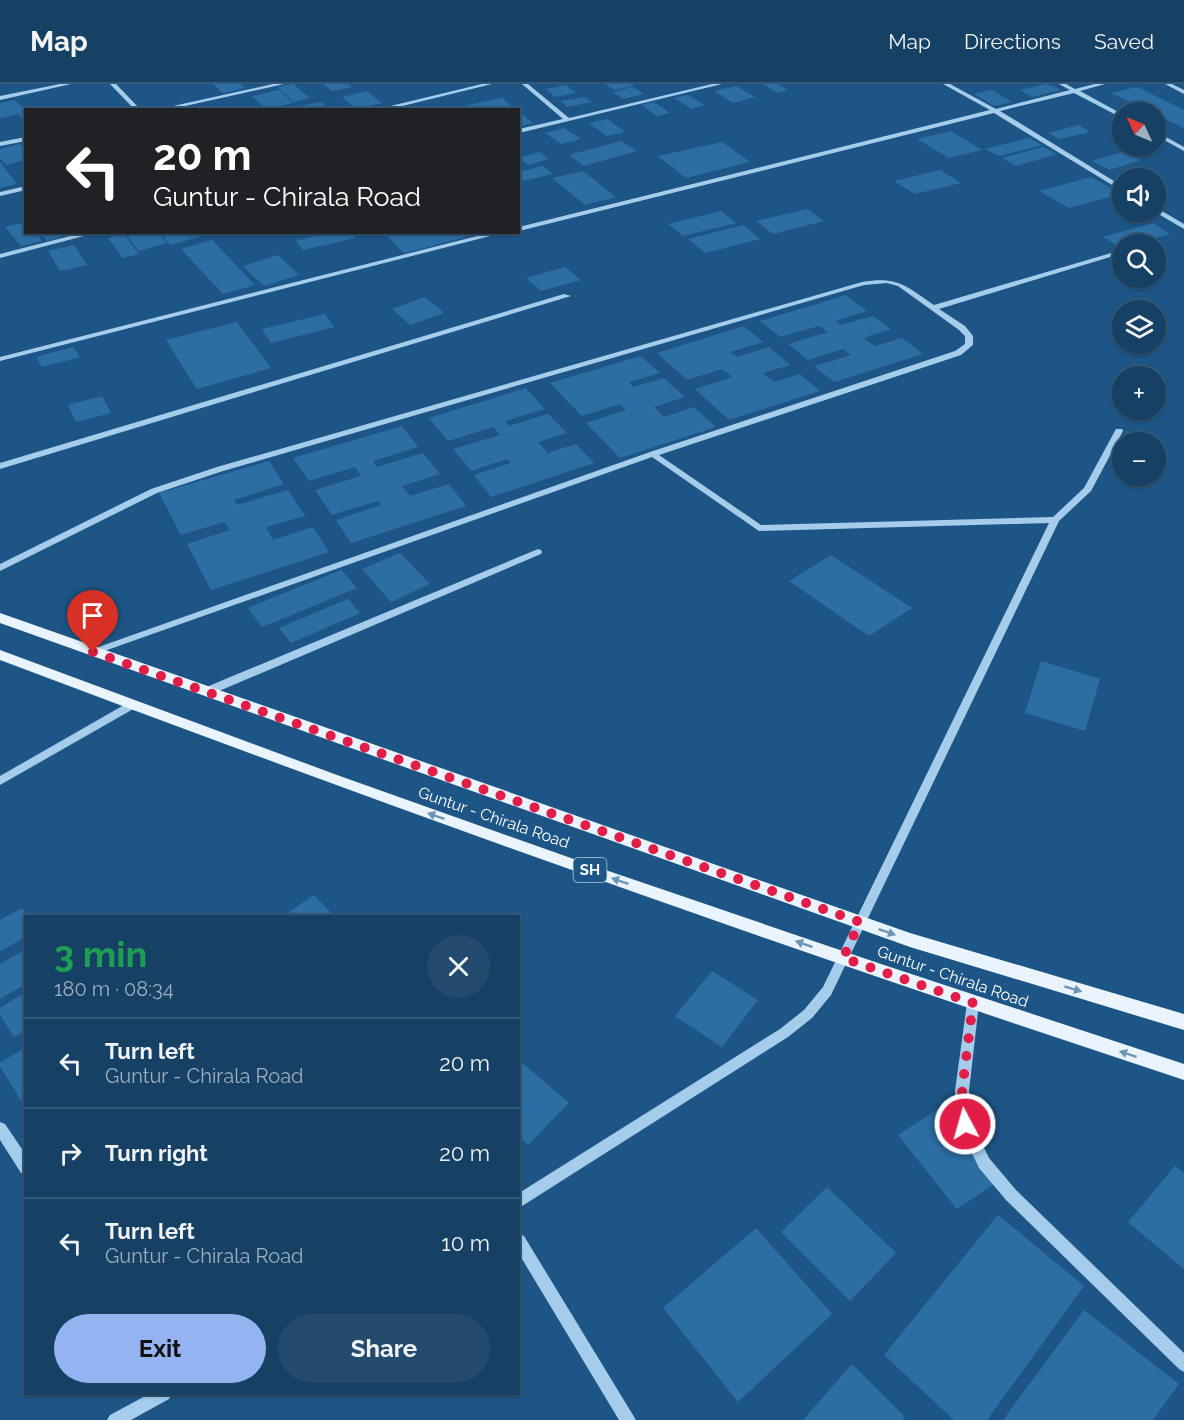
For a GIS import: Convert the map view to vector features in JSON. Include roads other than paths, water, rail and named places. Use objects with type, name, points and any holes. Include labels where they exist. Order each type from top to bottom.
[{"type":"main road","name":"Guntur - Chirala Road","points":[[0,618],[910,940],[1184,1022]]},
{"type":"main road","name":"Guntur - Chirala Road","points":[[0,655],[381,796],[973,1003],[1184,1072]]},
{"type":"street","points":[[0,98],[68,84]]},
{"type":"street","points":[[113,84],[137,108]]},
{"type":"street","points":[[167,108],[281,84]]},
{"type":"street","points":[[385,108],[489,84]]},
{"type":"street","points":[[525,84],[567,119]]},
{"type":"street","points":[[520,131],[719,84]]},
{"type":"street","points":[[946,84],[994,110],[1112,183]]},
{"type":"street","points":[[1062,84],[1112,111]]},
{"type":"street","points":[[520,229],[1102,84]]},
{"type":"street","points":[[1168,84],[1184,92]]},
{"type":"street","points":[[0,144],[24,139]]},
{"type":"street","points":[[1166,140],[1184,149]]},
{"type":"street","points":[[0,194],[24,188]]},
{"type":"street","points":[[1166,216],[1184,227]]},
{"type":"street","points":[[0,255],[88,234]]},
{"type":"street","points":[[0,359],[495,234]]},
{"type":"street","points":[[933,308],[1112,255]]},
{"type":"street","points":[[0,568],[154,491],[209,472],[876,280],[894,283],[962,328],[969,336],[969,345],[958,353],[653,454],[93,652]]},
{"type":"street","points":[[0,466],[567,296]]},
{"type":"street","points":[[520,1200],[784,1033],[808,1014],[827,991],[1055,520],[1088,489],[1119,431]]},
{"type":"street","points":[[653,454],[759,528],[1055,520]]},
{"type":"street","points":[[208,691],[538,552]]},
{"type":"street","points":[[0,781],[131,705]]},
{"type":"street","points":[[973,1003],[962,1091],[965,1124],[984,1163],[1011,1195],[1184,1364]]},
{"type":"street","points":[[0,1128],[24,1165]]},
{"type":"street","points":[[520,1243],[628,1420]]},
{"type":"street","points":[[115,1420],[162,1395]]}]
